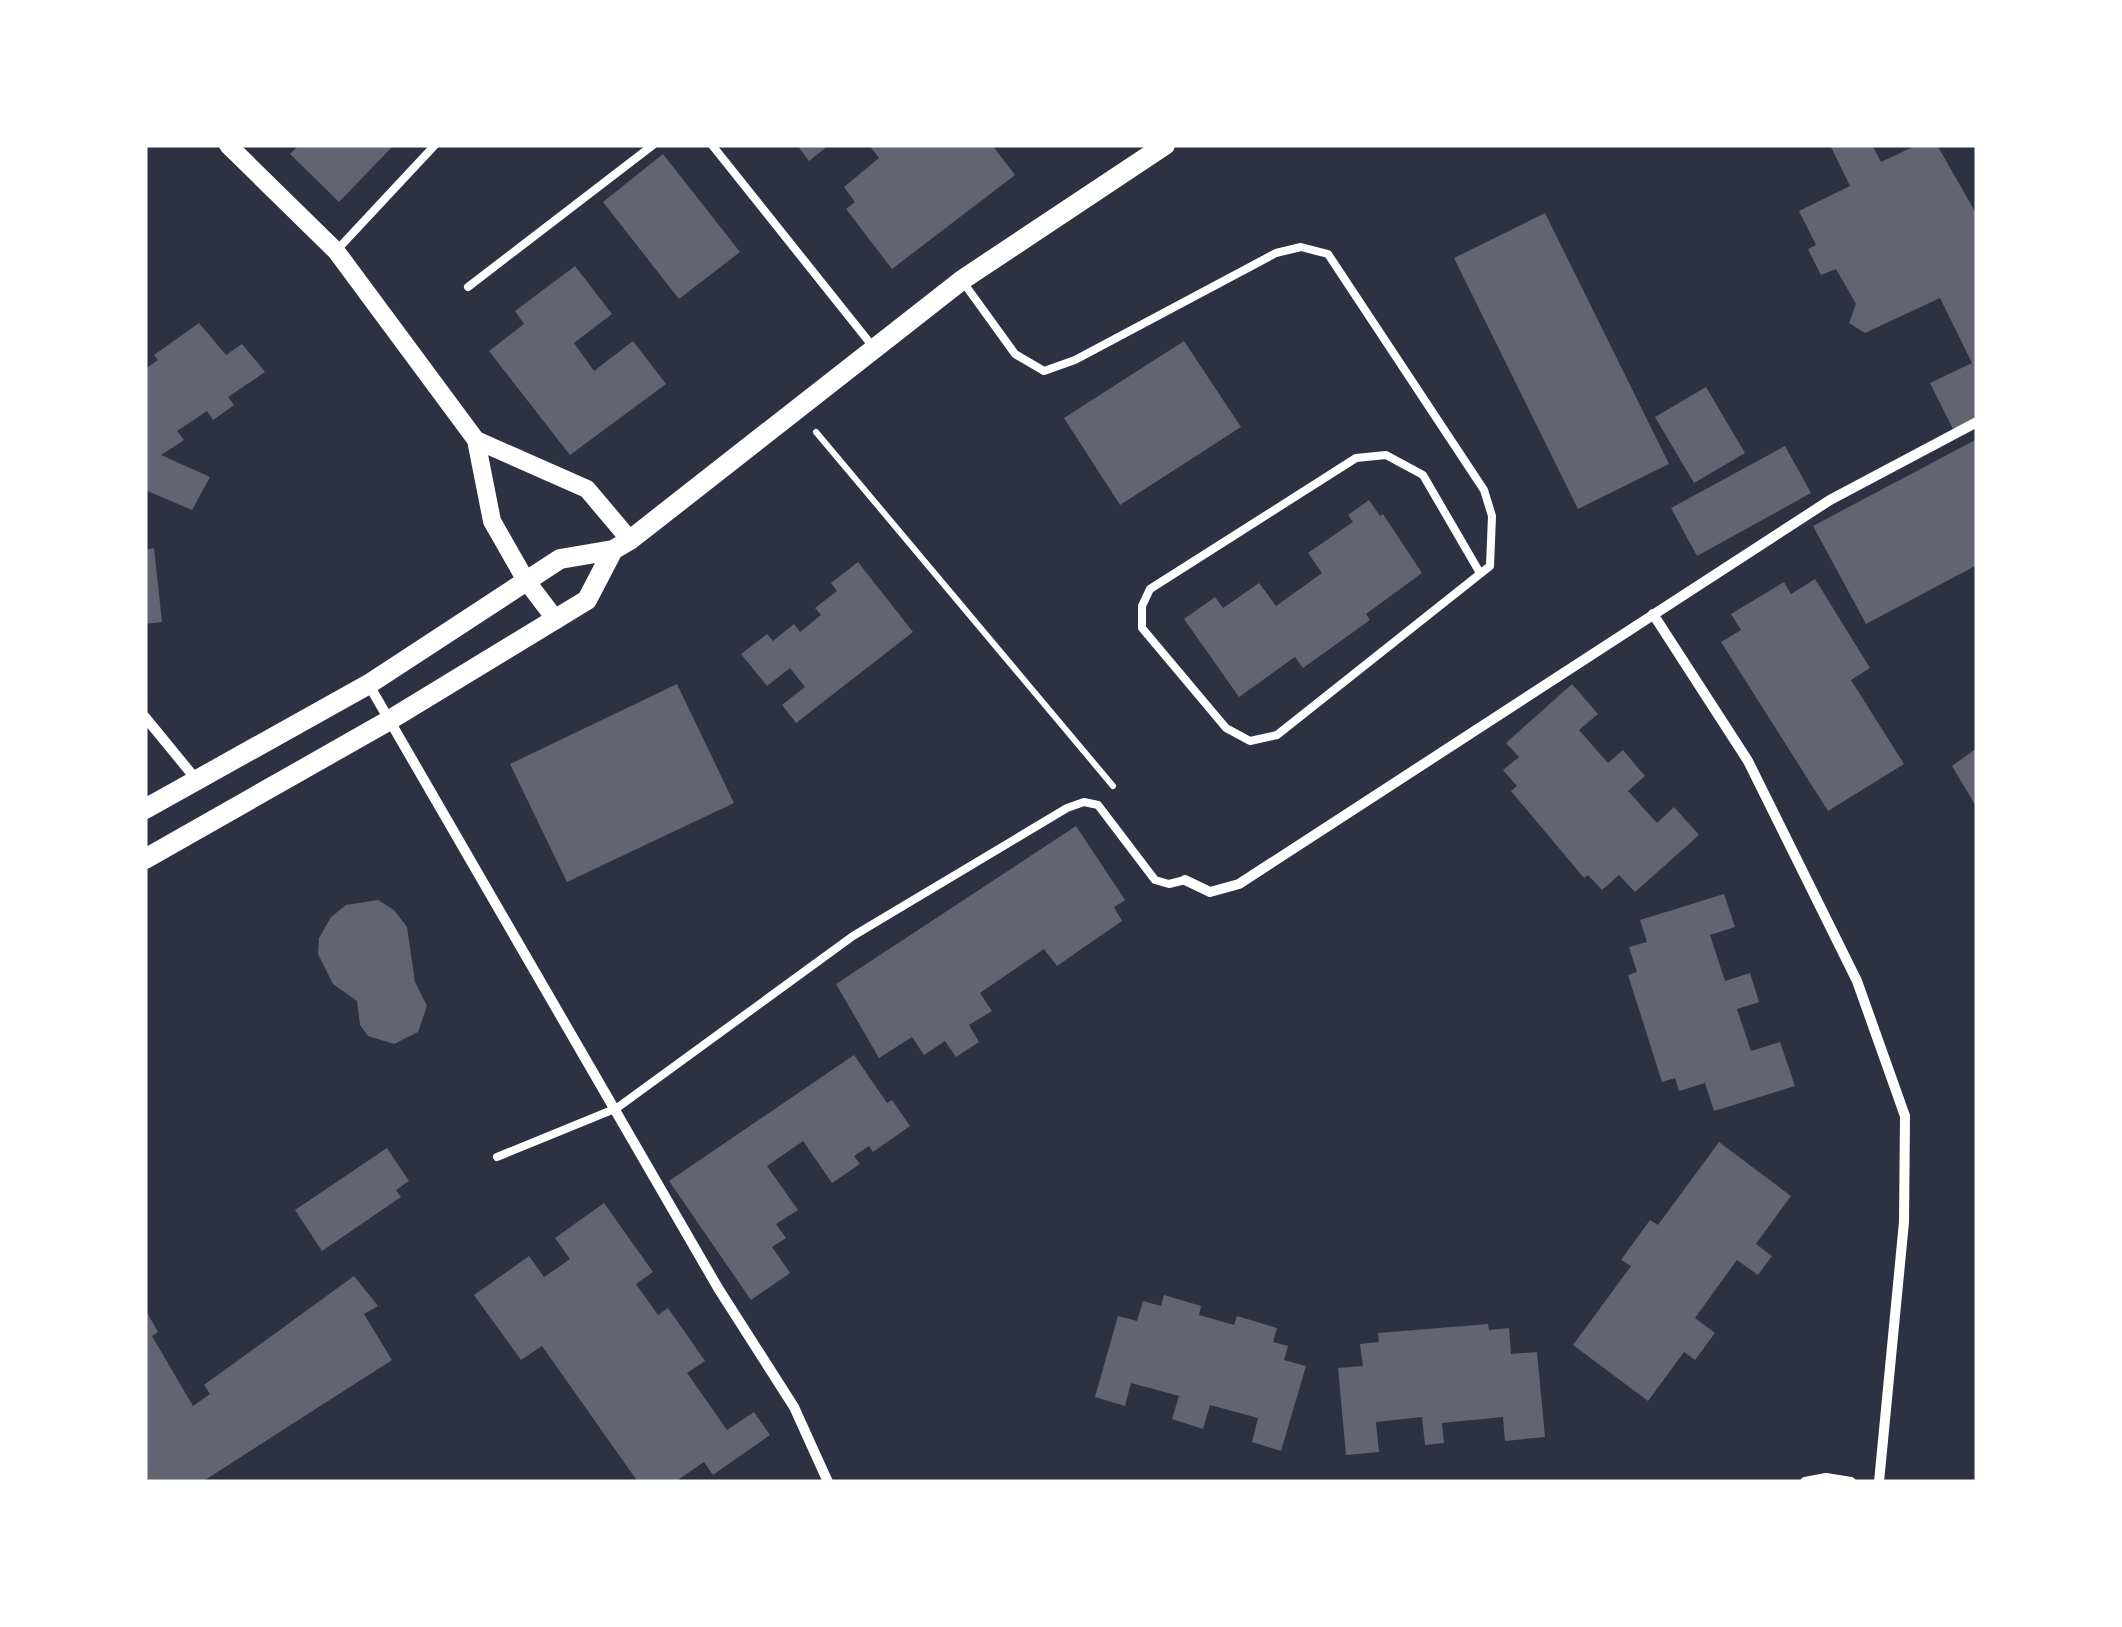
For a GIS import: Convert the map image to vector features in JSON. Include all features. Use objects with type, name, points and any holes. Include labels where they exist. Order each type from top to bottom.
[{"type":"main road","points":[[145,859],[388,721],[586,600],[622,545],[801,410],[962,280],[1165,145]]},
{"type":"main road","points":[[145,809],[369,684],[560,559],[622,545]]},
{"type":"street","points":[[228,145],[336,251],[476,440],[492,521],[525,579],[556,620]]},
{"type":"street","points":[[1185,880],[1210,892],[1239,884],[1830,500],[1977,422]]},
{"type":"street","points":[[476,440],[587,489],[622,545]]},
{"type":"street","points":[[1653,614],[1748,761],[1856,982],[1905,1116],[1904,1222],[1878,1482]]},
{"type":"street","points":[[369,684],[618,1108],[718,1288],[794,1407],[828,1482]]},
{"type":"street","points":[[145,717],[195,778]]},
{"type":"street","points":[[1806,1482],[1826,1478],[1851,1482]]},
{"type":"lane","points":[[336,251],[436,145]]},
{"type":"lane","points":[[468,287],[654,145]]},
{"type":"lane","points":[[712,145],[874,348]]},
{"type":"lane","points":[[962,280],[1014,354],[1044,371],[1074,360],[1276,253],[1301,247],[1328,254],[1484,490],[1493,542],[1490,566],[1480,574],[1277,735],[1250,741],[1226,728],[1142,628],[1142,606],[1150,589],[1356,458],[1386,455],[1423,474],[1480,574]]},
{"type":"lane","points":[[497,1157],[618,1108],[854,936],[1067,808],[1084,802],[1098,805],[1155,880],[1169,884],[1185,880]]},
{"type":"path","points":[[834,455],[1115,788]]},
{"type":"building","points":[[299,145],[394,145],[339,202],[290,154]]},
{"type":"building","points":[[797,145],[829,145],[809,161]]},
{"type":"building","points":[[869,145],[992,145],[1015,175],[892,269],[846,209],[855,202],[844,187],[879,158]]},
{"type":"building","points":[[1830,145],[1872,145],[1881,162],[1917,145],[1937,145],[1977,215],[1977,419],[1954,431],[1930,383],[1972,363],[1940,298],[1865,333],[1849,323],[1856,304],[1836,269],[1821,275],[1808,249],[1816,245],[1799,211],[1850,186]]},
{"type":"building","points":[[663,154],[740,252],[679,299],[603,202]]},
{"type":"building","points":[[1545,213],[1669,464],[1578,509],[1454,258]]},
{"type":"building","points":[[575,266],[612,314],[574,343],[594,371],[633,341],[666,384],[570,455],[489,351],[524,324],[515,311]]},
{"type":"building","points":[[199,323],[226,355],[242,344],[265,372],[228,397],[234,405],[213,420],[207,411],[177,431],[184,440],[161,455],[210,477],[192,510],[145,490],[145,369],[158,360],[154,355]]},
{"type":"building","points":[[1184,341],[1241,427],[1120,505],[1064,418]]},
{"type":"building","points":[[1706,387],[1745,453],[1694,483],[1655,417]]},
{"type":"building","points":[[1977,439],[1977,565],[1866,624],[1813,526]]},
{"type":"building","points":[[1785,446],[1811,493],[1697,556],[1671,508]]},
{"type":"building","points":[[1369,500],[1380,516],[1383,514],[1422,573],[1366,614],[1370,620],[1303,668],[1295,657],[1239,697],[1184,619],[1215,597],[1223,608],[1259,583],[1276,606],[1322,573],[1308,553],[1353,522],[1348,515]]},
{"type":"building","points":[[154,548],[162,622],[145,624],[145,550]]},
{"type":"building","points":[[858,562],[913,632],[796,723],[782,705],[805,687],[790,668],[767,686],[741,654],[767,634],[773,641],[794,624],[800,632],[821,615],[815,608],[837,591],[831,583]]},
{"type":"building","points":[[1815,579],[1870,668],[1851,680],[1904,764],[1828,811],[1721,642],[1741,630],[1731,614],[1784,582],[1791,594]]},
{"type":"building","points":[[677,684],[734,803],[567,882],[510,764]]},
{"type":"building","points":[[1572,684],[1598,714],[1579,730],[1608,763],[1623,750],[1645,776],[1628,791],[1657,823],[1674,807],[1699,835],[1635,892],[1619,875],[1602,890],[1588,875],[1584,878],[1511,791],[1517,786],[1503,770],[1519,757],[1506,743]]},
{"type":"building","points":[[1977,748],[1977,808],[1952,766]]},
{"type":"building","points":[[1076,826],[1125,900],[1114,907],[1122,921],[1057,966],[1044,949],[980,993],[992,1011],[969,1025],[979,1042],[956,1057],[945,1041],[924,1055],[912,1037],[879,1058],[836,984]]},
{"type":"building","points":[[1724,894],[1735,927],[1710,935],[1725,981],[1750,973],[1759,1002],[1737,1009],[1751,1051],[1780,1042],[1795,1086],[1714,1111],[1705,1083],[1679,1091],[1675,1078],[1662,1082],[1628,975],[1637,972],[1629,947],[1647,942],[1640,920]]},
{"type":"building","points":[[378,900],[394,910],[407,927],[415,982],[427,1006],[418,1032],[394,1044],[368,1036],[360,1025],[357,1001],[333,984],[318,954],[319,938],[331,917],[346,905]]},
{"type":"building","points":[[854,1055],[887,1103],[892,1100],[910,1126],[873,1152],[869,1146],[854,1156],[860,1164],[832,1183],[803,1141],[767,1166],[798,1210],[776,1224],[786,1238],[772,1247],[790,1273],[751,1300],[669,1181]]},
{"type":"building","points":[[1719,1142],[1791,1196],[1756,1244],[1772,1256],[1758,1275],[1737,1260],[1695,1318],[1715,1333],[1695,1360],[1684,1352],[1648,1401],[1573,1345],[1631,1266],[1621,1260],[1650,1220],[1658,1225]]},
{"type":"building","points":[[387,1148],[409,1181],[396,1190],[401,1197],[322,1251],[295,1210]]},
{"type":"building","points":[[604,1203],[653,1272],[636,1284],[658,1315],[668,1308],[705,1361],[687,1373],[727,1430],[754,1412],[770,1435],[713,1475],[704,1462],[675,1482],[638,1482],[542,1346],[521,1360],[474,1295],[529,1256],[544,1277],[570,1259],[555,1238]]},
{"type":"building","points":[[354,1276],[378,1306],[364,1314],[392,1360],[202,1482],[150,1482],[145,1474],[145,1309],[158,1332],[152,1336],[193,1406],[210,1394],[204,1385]]},
{"type":"building","points":[[1164,1295],[1201,1306],[1199,1315],[1234,1325],[1237,1316],[1277,1328],[1273,1342],[1288,1346],[1284,1360],[1306,1366],[1281,1451],[1252,1442],[1258,1418],[1210,1405],[1203,1429],[1172,1419],[1179,1396],[1131,1383],[1125,1406],[1095,1397],[1118,1316],[1137,1321],[1143,1301],[1161,1306]]},
{"type":"building","points":[[1488,1324],[1489,1330],[1509,1328],[1511,1354],[1537,1352],[1545,1437],[1505,1441],[1503,1417],[1442,1423],[1444,1443],[1425,1445],[1422,1417],[1376,1422],[1379,1452],[1346,1455],[1338,1368],[1363,1366],[1360,1344],[1379,1342],[1378,1333]]}]
